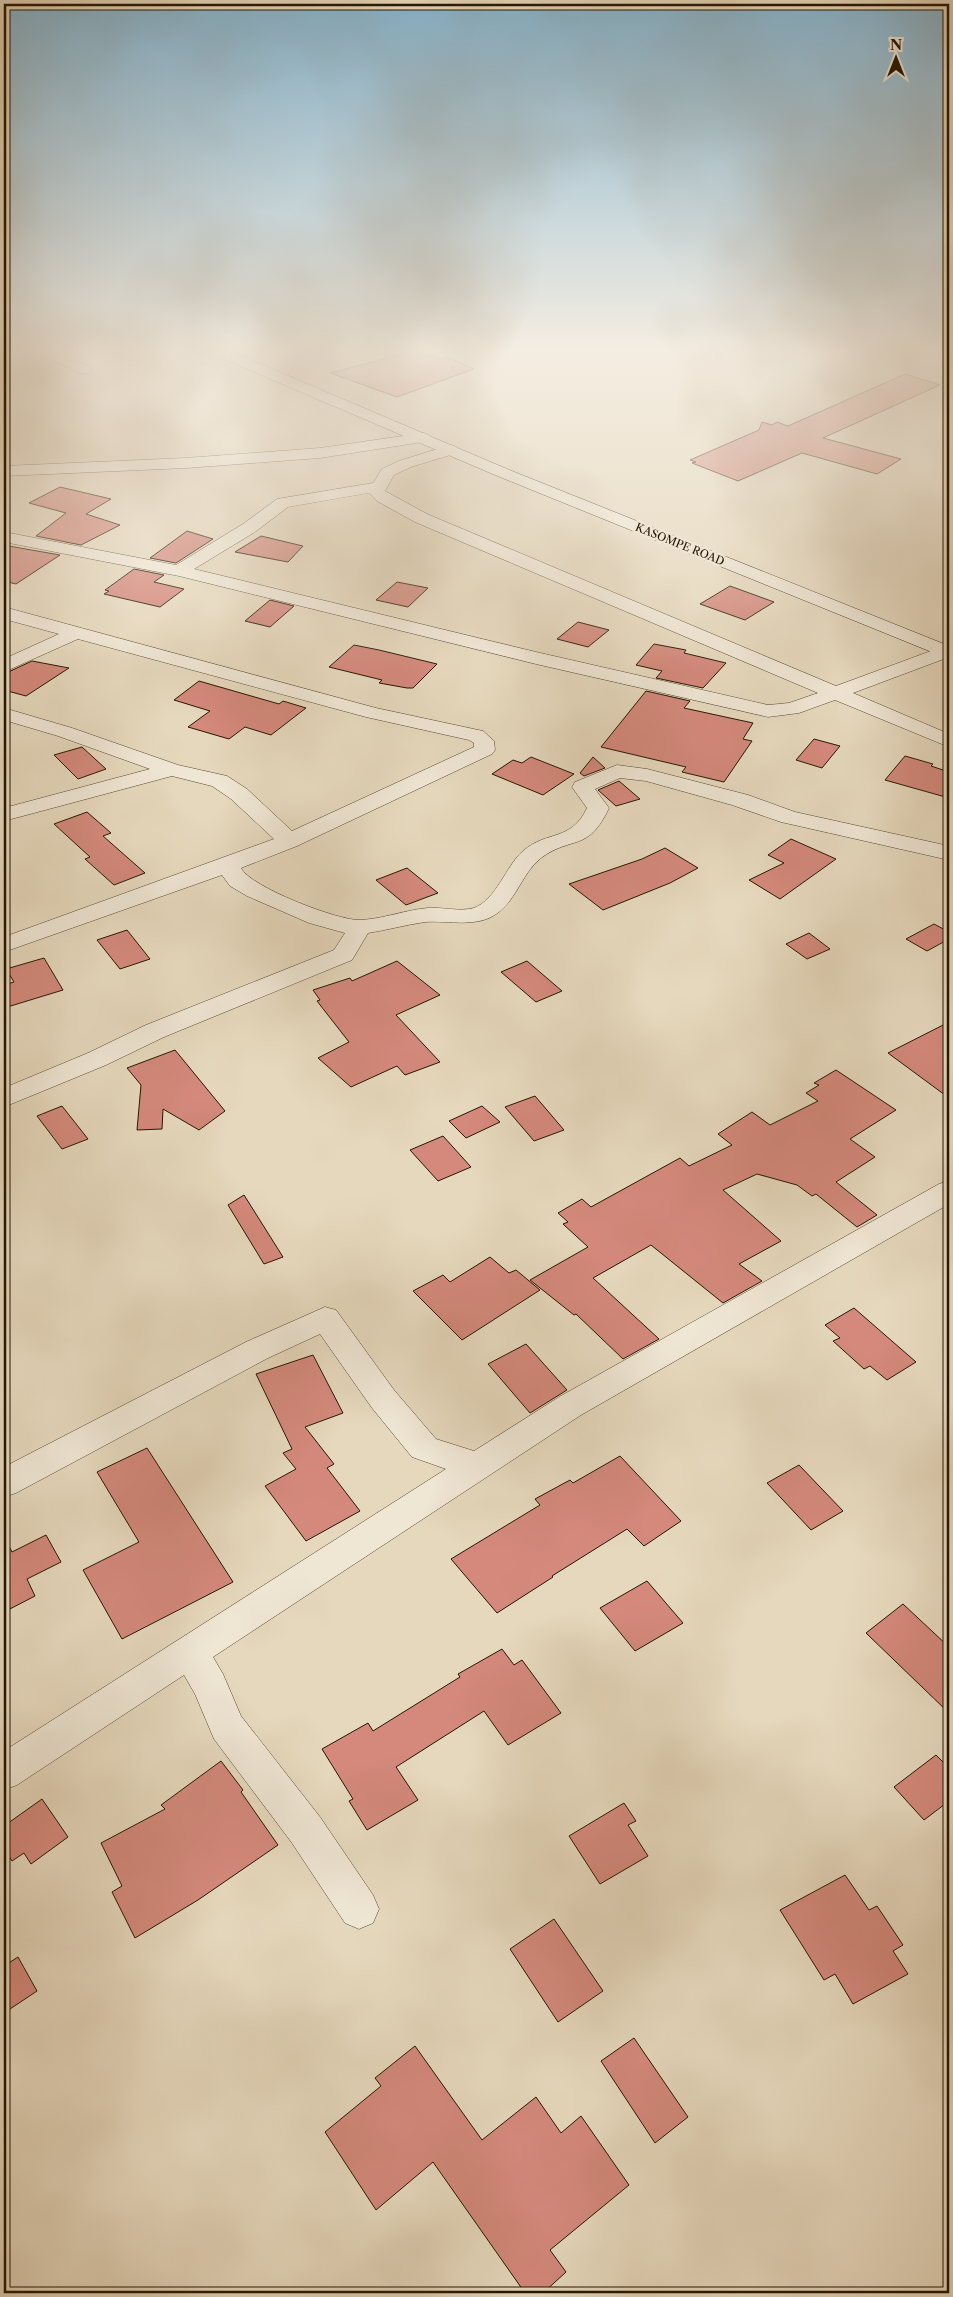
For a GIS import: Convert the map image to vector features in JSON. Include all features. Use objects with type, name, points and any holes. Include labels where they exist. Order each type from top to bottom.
[{"type":"street","points":[[4,471],[146,465],[245,458]]},
{"type":"street","points":[[424,458],[388,472],[376,492],[383,498],[422,518],[949,741]]},
{"type":"street","name":"KASOMPE ROAD","points":[[470,458],[948,653]]},
{"type":"street","points":[[179,571],[250,528],[283,504],[378,487]]},
{"type":"street","points":[[4,537],[179,571],[739,706],[768,711],[792,709],[948,653]]},
{"type":"street","points":[[4,613],[373,712],[476,735],[484,741],[485,750],[289,841],[228,865],[4,945]]},
{"type":"street","points":[[4,666],[77,632]]},
{"type":"street","points":[[4,714],[65,732],[172,770],[218,781],[239,794],[289,841]]},
{"type":"street","points":[[4,815],[172,770]]},
{"type":"street","points":[[228,865],[233,876],[243,885],[317,918],[336,924],[360,927],[430,915],[460,916],[482,912],[496,901],[521,866],[534,853],[582,833],[593,821],[598,808],[583,787],[617,771],[657,778],[740,800],[790,817],[949,853]]},
{"type":"street","points":[[4,1098],[97,1059],[155,1031],[343,954],[360,927]]},
{"type":"street","points":[[4,1772],[570,1406],[949,1191]]},
{"type":"street","points":[[4,1483],[257,1350],[325,1318],[383,1399],[424,1448],[477,1466]]},
{"type":"street","points":[[190,1651],[210,1686],[227,1727],[306,1830],[360,1909]]},
{"type":"building","points":[[694,458],[790,458],[738,481],[692,463],[696,462],[690,460]]},
{"type":"building","points":[[821,458],[901,459],[877,474]]},
{"type":"building","points":[[60,487],[111,499],[86,514],[120,525],[81,545],[36,536],[66,513],[29,503]]},
{"type":"building","points":[[187,531],[213,539],[176,563],[150,558]]},
{"type":"building","points":[[261,536],[303,546],[288,562],[235,552]]},
{"type":"building","points":[[4,545],[60,555],[16,584],[4,581]]},
{"type":"building","points":[[134,569],[164,575],[154,582],[184,589],[160,607],[104,594],[109,591],[105,590]]},
{"type":"building","points":[[397,582],[428,588],[408,607],[376,600]]},
{"type":"building","points":[[730,586],[774,602],[745,620],[700,604]]},
{"type":"building","points":[[270,600],[294,606],[270,627],[245,621]]},
{"type":"building","points":[[578,622],[609,630],[588,647],[557,639]]},
{"type":"building","points":[[654,644],[686,650],[684,653],[726,663],[703,688],[656,678],[662,671],[636,665]]},
{"type":"building","points":[[354,645],[437,664],[413,688],[379,683],[382,680],[329,667]]},
{"type":"building","points":[[32,661],[69,668],[26,696],[4,690],[4,674]]},
{"type":"building","points":[[199,681],[279,704],[283,701],[306,708],[271,735],[245,727],[229,739],[188,727],[210,711],[174,700]]},
{"type":"building","points":[[646,691],[690,701],[684,708],[753,723],[743,739],[752,741],[724,782],[682,772],[686,767],[601,747]]},
{"type":"building","points":[[814,739],[840,746],[822,768],[796,760]]},
{"type":"building","points":[[82,747],[106,769],[78,779],[54,755]]},
{"type":"building","points":[[905,756],[933,764],[931,766],[949,772],[949,798],[885,780]]},
{"type":"building","points":[[531,757],[574,774],[543,795],[492,774],[513,760],[522,763]]},
{"type":"building","points":[[593,757],[605,768],[584,776],[580,773]]},
{"type":"building","points":[[619,781],[640,799],[616,806],[598,790]]},
{"type":"building","points":[[87,812],[111,833],[103,836],[145,873],[114,885],[85,859],[90,857],[54,824]]},
{"type":"building","points":[[791,839],[836,859],[780,899],[749,880],[784,863],[768,855]]},
{"type":"building","points":[[665,848],[698,868],[670,883],[603,910],[569,884],[642,859]]},
{"type":"building","points":[[407,868],[438,893],[406,905],[376,880]]},
{"type":"building","points":[[934,924],[949,932],[949,939],[927,951],[906,939]]},
{"type":"building","points":[[127,930],[150,959],[120,969],[97,940]]},
{"type":"building","points":[[809,933],[830,949],[807,959],[786,944]]},
{"type":"building","points":[[44,958],[63,990],[4,1008],[4,985],[14,982],[6,969]]},
{"type":"building","points":[[397,961],[440,995],[396,1015],[440,1062],[405,1075],[397,1066],[351,1087],[318,1058],[349,1042],[317,1001],[320,1000],[313,990],[350,978],[352,981]]},
{"type":"building","points":[[527,961],[562,991],[536,1002],[501,972]]},
{"type":"building","points":[[949,1022],[949,1098],[888,1053]]},
{"type":"building","points":[[175,1050],[225,1111],[199,1130],[163,1109],[162,1129],[137,1130],[141,1085],[127,1068]]},
{"type":"building","points":[[836,1070],[896,1110],[850,1139],[875,1157],[836,1182],[877,1215],[857,1227],[816,1194],[812,1196],[797,1185],[757,1174],[723,1190],[781,1241],[739,1264],[762,1281],[723,1303],[651,1245],[593,1278],[659,1339],[623,1359],[576,1314],[574,1315],[530,1280],[588,1247],[563,1224],[568,1222],[558,1213],[582,1199],[591,1207],[680,1158],[689,1166],[732,1145],[718,1134],[752,1112],[770,1125],[818,1101],[806,1093],[819,1085],[814,1083]]},
{"type":"building","points":[[535,1096],[564,1130],[534,1141],[505,1107]]},
{"type":"building","points":[[62,1106],[88,1139],[62,1149],[37,1116]]},
{"type":"building","points":[[482,1106],[500,1122],[466,1138],[449,1121]]},
{"type":"building","points":[[443,1136],[471,1167],[438,1181],[410,1150]]},
{"type":"building","points":[[244,1195],[283,1257],[264,1264],[228,1205]]},
{"type":"building","points":[[490,1257],[509,1273],[516,1270],[540,1290],[462,1340],[413,1291],[443,1275],[450,1282]]},
{"type":"building","points":[[854,1308],[916,1362],[887,1380],[870,1366],[864,1369],[833,1341],[840,1338],[825,1325]]},
{"type":"building","points":[[526,1344],[567,1390],[530,1413],[488,1364]]},
{"type":"building","points":[[313,1355],[343,1413],[305,1427],[334,1464],[327,1468],[360,1511],[306,1541],[265,1486],[296,1469],[283,1453],[292,1449],[256,1374]]},
{"type":"building","points":[[147,1448],[233,1582],[122,1639],[83,1570],[139,1542],[97,1472]]},
{"type":"building","points":[[620,1456],[681,1521],[644,1546],[627,1529],[497,1613],[451,1559],[540,1505],[535,1499],[570,1480],[573,1483]]},
{"type":"building","points":[[799,1465],[843,1511],[811,1530],[767,1483]]},
{"type":"building","points":[[46,1535],[61,1562],[27,1579],[35,1596],[4,1612],[4,1536],[12,1552]]},
{"type":"building","points":[[647,1581],[683,1623],[635,1651],[600,1608]]},
{"type":"building","points":[[903,1604],[949,1647],[949,1713],[866,1633]]},
{"type":"building","points":[[502,1649],[514,1665],[522,1660],[561,1713],[508,1745],[484,1711],[396,1767],[418,1800],[367,1830],[349,1801],[353,1799],[322,1749],[368,1723],[373,1731],[460,1677],[458,1674]]},
{"type":"building","points":[[936,1755],[949,1768],[949,1801],[924,1820],[894,1787]]},
{"type":"building","points":[[221,1761],[243,1790],[241,1792],[278,1845],[198,1900],[135,1938],[112,1892],[122,1886],[101,1843],[165,1809],[161,1805]]},
{"type":"building","points":[[42,1799],[68,1837],[31,1864],[24,1853],[12,1861],[4,1848],[4,1826]]},
{"type":"building","points":[[624,1803],[636,1821],[628,1825],[648,1856],[600,1884],[569,1836]]},
{"type":"building","points":[[845,1875],[869,1910],[877,1906],[903,1945],[893,1951],[908,1974],[853,2004],[835,1974],[824,1980],[780,1910]]},
{"type":"building","points":[[554,1919],[603,1991],[558,2022],[510,1949]]},
{"type":"building","points":[[18,1957],[37,1991],[4,2013],[4,1966]]},
{"type":"building","points":[[634,2038],[688,2117],[655,2143],[601,2061]]},
{"type":"building","points":[[415,2046],[482,2140],[536,2097],[561,2133],[581,2116],[629,2185],[550,2250],[566,2272],[543,2293],[525,2293],[433,2162],[376,2210],[325,2132],[381,2086],[375,2078]]}]
